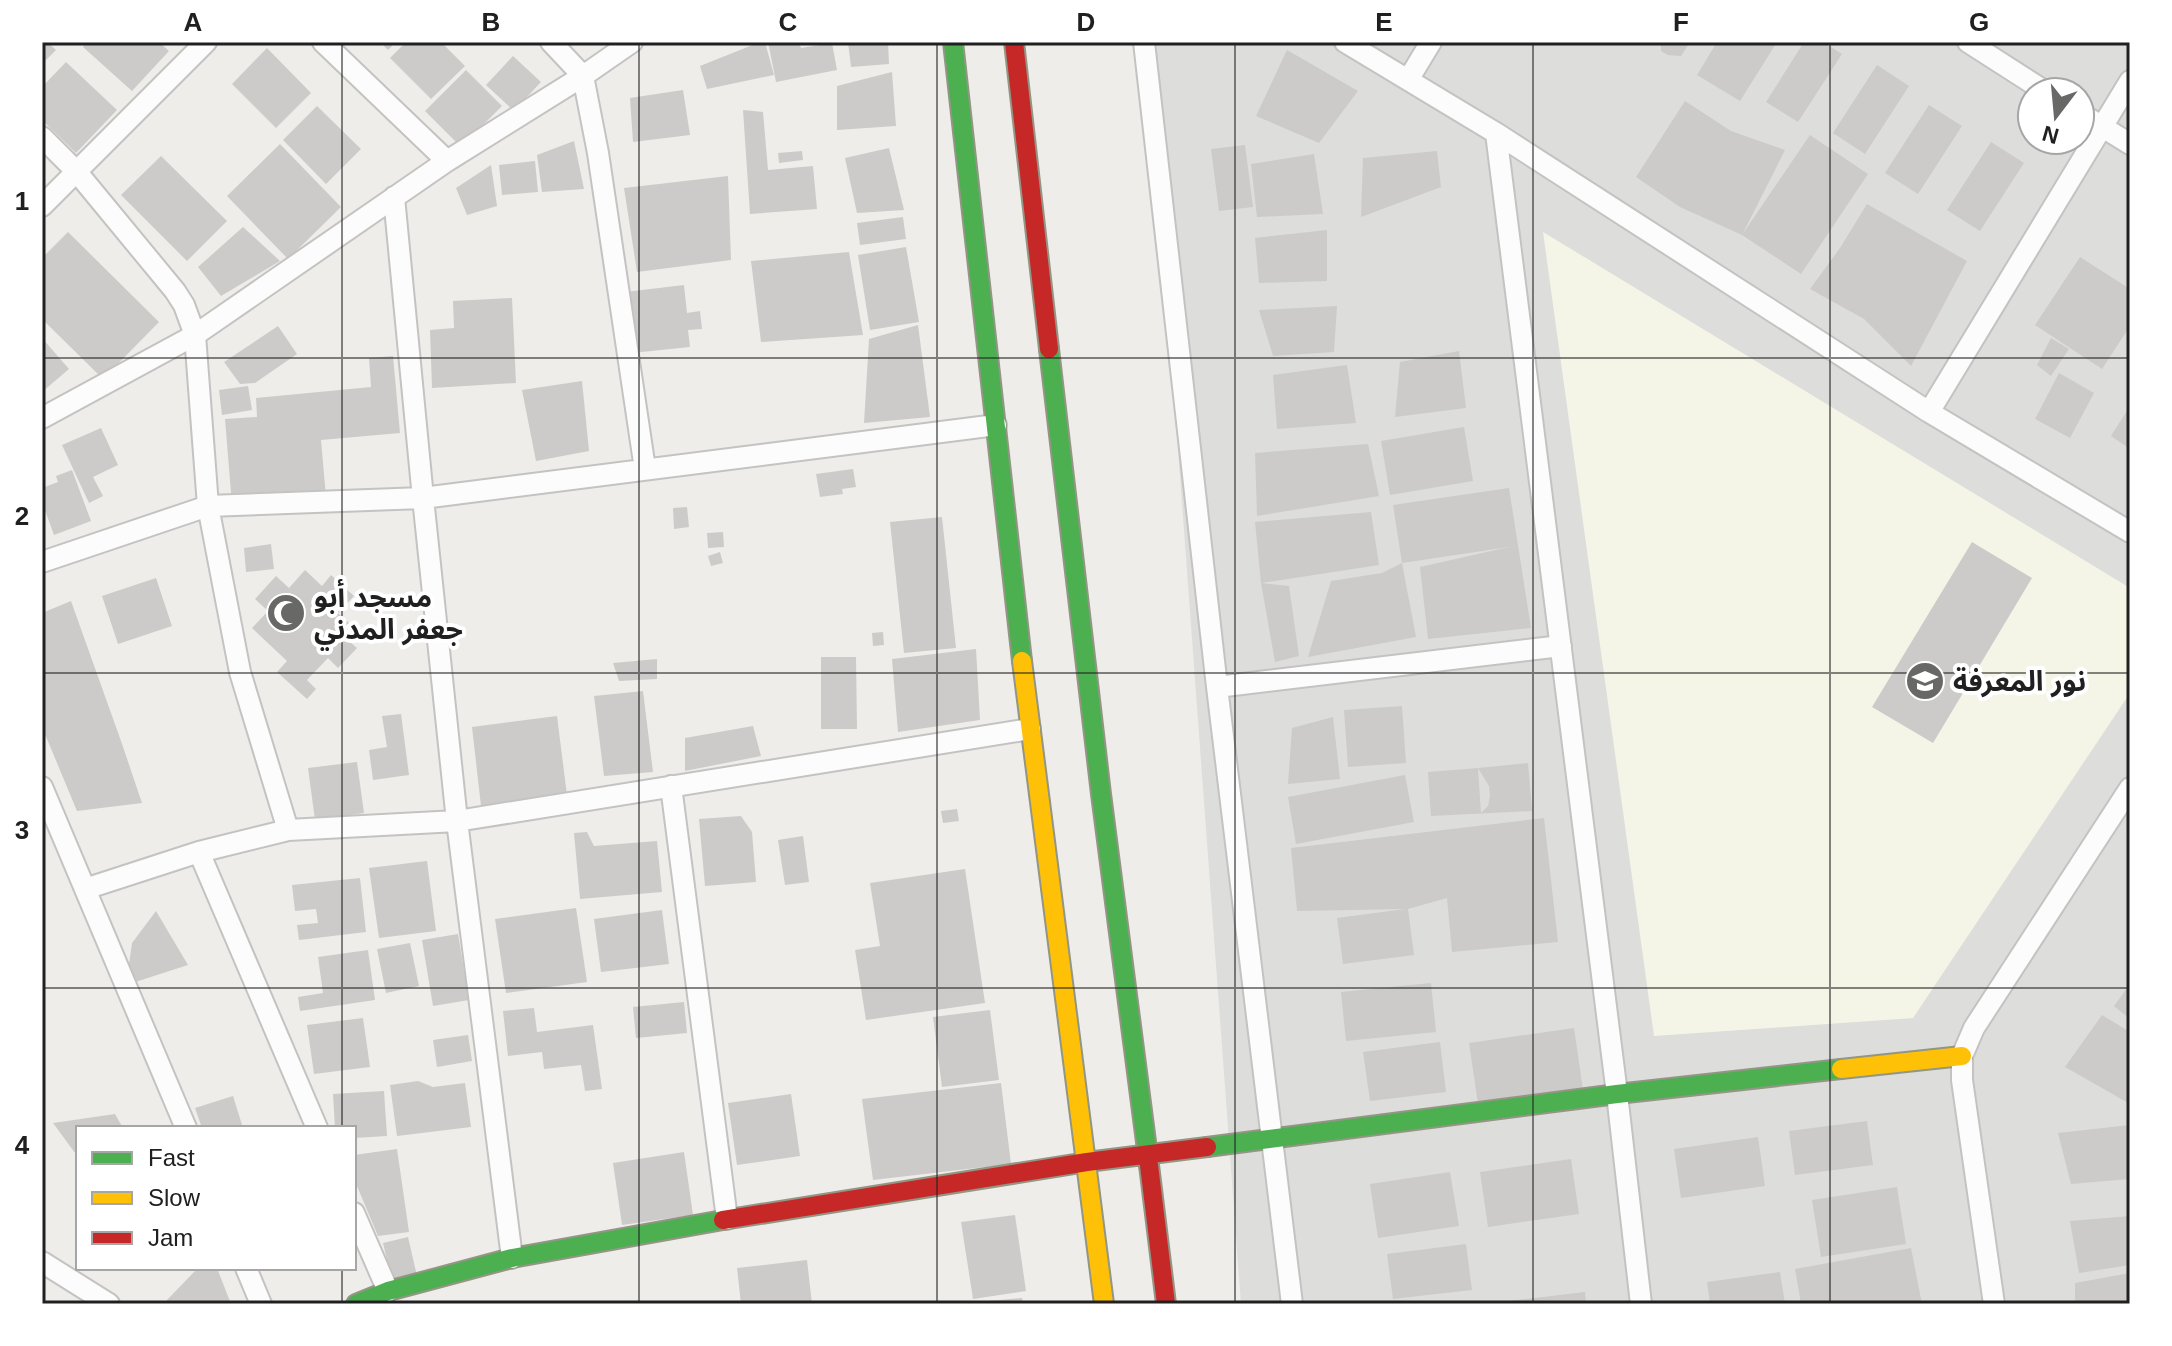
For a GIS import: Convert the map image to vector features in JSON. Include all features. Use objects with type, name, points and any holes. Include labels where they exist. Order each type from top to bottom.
[{"type":"main road","points":[[953,42],[1030,729],[1104,1304]]},
{"type":"main road","points":[[1014,42],[1092,722],[1166,1304]]},
{"type":"main road","points":[[361,1303],[388,1291],[512,1258],[727,1219],[1087,1162],[1617,1094],[1962,1056]]},
{"type":"street","points":[[42,206],[206,42]]},
{"type":"street","points":[[323,42],[447,161]]},
{"type":"street","points":[[551,42],[583,76],[598,153],[645,469]]},
{"type":"street","points":[[42,418],[195,335],[447,161],[632,42]]},
{"type":"street","points":[[1144,42],[1217,687],[1292,1304]]},
{"type":"street","points":[[1345,42],[1496,133],[1929,412],[2130,532]]},
{"type":"street","points":[[1408,80],[1431,42]]},
{"type":"street","points":[[1968,42],[2021,76]]},
{"type":"street","points":[[1929,412],[2130,81]]},
{"type":"street","points":[[2096,124],[2130,144]]},
{"type":"street","points":[[1496,133],[1641,1304]]},
{"type":"street","points":[[42,137],[76,171],[175,291],[184,305],[195,335],[208,506],[243,686],[288,830]]},
{"type":"street","points":[[394,197],[457,821],[512,1258]]},
{"type":"street","points":[[42,562],[208,506],[423,498],[996,425]]},
{"type":"street","points":[[1217,687],[1561,646]]},
{"type":"street","points":[[85,889],[199,852],[288,830],[457,821],[1030,729]]},
{"type":"street","points":[[671,786],[727,1219]]},
{"type":"street","points":[[42,787],[185,1126]]},
{"type":"street","points":[[1994,1304],[1962,1080],[1962,1056],[1974,1028],[2130,788]]},
{"type":"street","points":[[199,852],[316,1126]]},
{"type":"street","points":[[356,1218],[388,1291]]},
{"type":"street","points":[[42,1262],[109,1304]]},
{"type":"street","points":[[247,1270],[261,1304]]},
{"type":"shaded area","points":[[1148,42],[2130,42],[2130,1304],[1241,1304]]},
{"type":"shaded area","points":[[1543,232],[2130,588],[2130,693],[1913,1018],[1654,1036]]},
{"type":"building","points":[[42,42],[47,42],[56,50],[42,64]]},
{"type":"building","points":[[87,42],[159,42],[169,51],[132,91],[83,47]]},
{"type":"building","points":[[380,42],[396,42],[388,50]]},
{"type":"building","points":[[406,42],[441,42],[465,66],[431,99],[390,58]]},
{"type":"building","points":[[765,42],[774,75],[707,89],[700,66]]},
{"type":"building","points":[[768,42],[799,42],[801,48],[832,43],[837,70],[776,82]]},
{"type":"building","points":[[848,42],[888,42],[889,64],[851,67]]},
{"type":"building","points":[[1657,42],[1690,42],[1681,56],[1661,51],[1661,45]]},
{"type":"building","points":[[1717,42],[1777,42],[1740,101],[1697,75]]},
{"type":"building","points":[[1804,42],[1823,42],[1842,54],[1798,122],[1766,102]]},
{"type":"building","points":[[267,48],[311,93],[276,128],[232,84]]},
{"type":"building","points":[[1287,50],[1358,91],[1319,143],[1256,116]]},
{"type":"building","points":[[513,56],[541,82],[514,111],[486,85]]},
{"type":"building","points":[[66,62],[117,110],[76,153],[42,120],[42,87]]},
{"type":"building","points":[[1877,65],[1909,86],[1865,154],[1833,133]]},
{"type":"building","points":[[466,70],[502,106],[461,147],[425,111]]},
{"type":"building","points":[[892,72],[896,126],[837,130],[837,86]]},
{"type":"building","points":[[683,90],[690,135],[633,142],[630,98]]},
{"type":"building","points":[[1685,101],[1731,131],[1785,150],[1742,235],[1680,207],[1636,177]]},
{"type":"building","points":[[1929,105],[1962,126],[1918,194],[1885,173]]},
{"type":"building","points":[[317,106],[361,149],[326,184],[283,140]]},
{"type":"building","points":[[743,110],[763,112],[768,170],[813,166],[817,209],[750,214]]},
{"type":"building","points":[[1810,135],[1868,174],[1801,274],[1742,235]]},
{"type":"building","points":[[574,141],[584,189],[542,192],[537,155]]},
{"type":"building","points":[[1991,142],[2024,163],[1980,231],[1947,210]]},
{"type":"building","points":[[280,144],[341,207],[288,259],[227,196]]},
{"type":"building","points":[[1245,145],[1253,207],[1219,211],[1211,149]]},
{"type":"building","points":[[889,148],[904,210],[857,213],[845,158]]},
{"type":"building","points":[[802,151],[803,160],[779,163],[778,153]]},
{"type":"building","points":[[1437,151],[1441,187],[1361,217],[1363,158]]},
{"type":"building","points":[[1314,154],[1323,214],[1257,217],[1251,164]]},
{"type":"building","points":[[161,156],[227,221],[187,261],[121,195]]},
{"type":"building","points":[[535,161],[538,192],[502,195],[499,165]]},
{"type":"building","points":[[491,165],[497,206],[467,215],[456,188]]},
{"type":"building","points":[[728,176],[731,260],[637,272],[624,188]]},
{"type":"building","points":[[1867,204],[1967,261],[1911,366],[1864,319],[1810,289]]},
{"type":"building","points":[[903,217],[906,239],[860,245],[857,223]]},
{"type":"building","points":[[243,227],[280,261],[221,296],[198,267]]},
{"type":"building","points":[[1327,230],[1327,281],[1259,283],[1255,238]]},
{"type":"building","points":[[68,232],[159,322],[103,379],[42,319],[42,258]]},
{"type":"building","points":[[906,247],[919,322],[870,330],[858,255]]},
{"type":"building","points":[[849,252],[863,335],[761,342],[751,261]]},
{"type":"building","points":[[2080,257],[2130,289],[2130,326],[2102,369],[2035,325]]},
{"type":"building","points":[[684,285],[687,313],[700,311],[702,329],[688,330],[690,347],[632,353],[625,292]]},
{"type":"building","points":[[512,298],[516,383],[432,388],[430,330],[454,328],[453,301]]},
{"type":"building","points":[[1337,306],[1334,352],[1273,356],[1259,310]]},
{"type":"building","points":[[918,325],[930,417],[864,423],[869,339]]},
{"type":"building","points":[[278,326],[297,354],[255,383],[240,384],[224,362]]},
{"type":"building","points":[[42,338],[69,369],[42,392]]},
{"type":"building","points":[[2051,338],[2069,349],[2051,376],[2037,365]]},
{"type":"building","points":[[1459,351],[1466,408],[1395,417],[1400,362]]},
{"type":"building","points":[[393,356],[400,433],[321,440],[326,497],[232,505],[225,419],[257,417],[256,398],[371,387],[369,358]]},
{"type":"building","points":[[1347,365],[1356,423],[1277,429],[1273,375]]},
{"type":"building","points":[[2059,373],[2094,393],[2070,438],[2035,419]]},
{"type":"building","points":[[582,381],[589,451],[536,461],[522,390]]},
{"type":"building","points":[[248,386],[252,410],[222,415],[219,390]]},
{"type":"building","points":[[2130,406],[2130,449],[2111,436]]},
{"type":"building","points":[[1464,427],[1473,481],[1390,495],[1381,441]]},
{"type":"building","points":[[101,428],[118,465],[93,477],[103,496],[89,503],[62,445]]},
{"type":"building","points":[[1368,444],[1379,496],[1257,516],[1255,453]]},
{"type":"building","points":[[853,469],[856,487],[842,489],[843,494],[820,497],[816,474]]},
{"type":"building","points":[[72,470],[91,521],[54,535],[42,502],[42,488],[58,482],[56,476]]},
{"type":"building","points":[[1509,488],[1531,628],[1428,639],[1420,567],[1509,547],[1402,563],[1393,505]]},
{"type":"building","points":[[687,507],[689,527],[674,529],[673,508]]},
{"type":"building","points":[[1371,512],[1379,565],[1261,583],[1255,522]]},
{"type":"building","points":[[942,517],[956,648],[904,653],[890,522]]},
{"type":"building","points":[[723,532],[724,547],[708,548],[707,533]]},
{"type":"building","points":[[1972,542],[2032,578],[1933,743],[1872,707]]},
{"type":"building","points":[[271,544],[274,569],[246,572],[244,548]]},
{"type":"building","points":[[720,552],[723,563],[711,566],[708,556]]},
{"type":"building","points":[[1402,563],[1416,637],[1308,657],[1331,581],[1382,573]]},
{"type":"building","points":[[305,570],[322,586],[331,575],[354,596],[338,613],[359,632],[350,642],[357,648],[338,668],[328,658],[307,680],[316,689],[307,699],[277,672],[287,661],[252,628],[268,611],[255,599],[276,576],[289,588]]},
{"type":"building","points":[[156,578],[172,626],[118,644],[102,596]]},
{"type":"building","points":[[1261,583],[1289,586],[1299,656],[1275,662]]},
{"type":"building","points":[[71,601],[142,803],[77,811],[42,727],[42,613]]},
{"type":"building","points":[[883,632],[884,645],[873,646],[872,633]]},
{"type":"building","points":[[976,649],[980,720],[898,732],[892,659]]},
{"type":"building","points":[[821,657],[856,657],[857,729],[821,729]]},
{"type":"building","points":[[657,659],[657,679],[619,681],[613,663]]},
{"type":"building","points":[[643,691],[653,772],[604,776],[594,696]]},
{"type":"building","points":[[1402,706],[1406,763],[1348,767],[1344,710]]},
{"type":"building","points":[[401,714],[409,775],[373,780],[369,750],[387,747],[382,716]]},
{"type":"building","points":[[557,716],[567,795],[481,806],[472,727]]},
{"type":"building","points":[[1333,717],[1340,779],[1288,784],[1292,728]]},
{"type":"building","points":[[753,726],[761,756],[685,771],[685,738]]},
{"type":"building","points":[[357,762],[364,813],[315,820],[308,768]]},
{"type":"building","points":[[1528,763],[1532,811],[1431,816],[1428,772]],"holes":[[[1478,768],[1489,786],[1490,796],[1488,806],[1481,813]]]},
{"type":"building","points":[[1405,775],[1414,822],[1296,844],[1288,797]]},
{"type":"building","points":[[957,809],[959,821],[943,823],[941,811]]},
{"type":"building","points":[[741,816],[752,832],[756,882],[705,886],[699,819]]},
{"type":"building","points":[[1544,818],[1558,942],[1452,952],[1447,898],[1408,909],[1414,955],[1343,964],[1337,918],[1405,909],[1297,911],[1291,848]]},
{"type":"building","points":[[587,832],[594,846],[657,841],[662,892],[580,899],[574,833]]},
{"type":"building","points":[[803,836],[809,882],[785,885],[778,840]]},
{"type":"building","points":[[427,861],[436,931],[379,938],[369,868]]},
{"type":"building","points":[[965,869],[985,1003],[866,1020],[855,950],[880,946],[870,883]]},
{"type":"building","points":[[360,878],[366,932],[299,940],[297,925],[318,923],[316,909],[295,911],[292,885]]},
{"type":"building","points":[[576,908],[587,982],[506,993],[495,919]]},
{"type":"building","points":[[662,910],[669,964],[601,972],[594,919]]},
{"type":"building","points":[[156,911],[188,965],[126,985],[132,943]]},
{"type":"building","points":[[458,934],[469,1000],[433,1006],[422,940]]},
{"type":"building","points":[[410,943],[419,986],[386,993],[377,949]]},
{"type":"building","points":[[368,950],[375,1000],[300,1011],[298,997],[323,993],[318,957]]},
{"type":"building","points":[[1431,983],[1436,1032],[1346,1041],[1341,992]]},
{"type":"building","points":[[2130,984],[2130,1019],[2114,1006]]},
{"type":"building","points":[[684,1002],[687,1033],[636,1038],[633,1007]]},
{"type":"building","points":[[534,1008],[537,1032],[593,1025],[602,1089],[585,1091],[581,1065],[544,1069],[542,1052],[508,1056],[503,1011]]},
{"type":"building","points":[[990,1010],[999,1080],[942,1087],[933,1017]]},
{"type":"building","points":[[2102,1015],[2130,1032],[2130,1104],[2065,1067]]},
{"type":"building","points":[[363,1018],[370,1067],[314,1074],[307,1025]]},
{"type":"building","points":[[1574,1028],[1583,1090],[1478,1104],[1469,1043]]},
{"type":"building","points":[[468,1035],[472,1061],[437,1067],[433,1040]]},
{"type":"building","points":[[1440,1042],[1446,1092],[1370,1101],[1363,1052]]},
{"type":"building","points":[[418,1081],[433,1087],[465,1083],[471,1127],[397,1136],[390,1085]]},
{"type":"building","points":[[1001,1083],[1011,1164],[873,1180],[862,1099]]},
{"type":"building","points":[[384,1091],[387,1136],[356,1138],[356,1126],[335,1126],[333,1094]]},
{"type":"building","points":[[791,1094],[800,1156],[737,1165],[728,1103]]},
{"type":"building","points":[[233,1096],[242,1126],[201,1126],[195,1108]]},
{"type":"building","points":[[115,1114],[122,1126],[76,1126],[76,1154],[53,1123]]},
{"type":"building","points":[[1867,1121],[1873,1165],[1795,1175],[1789,1131]]},
{"type":"building","points":[[2130,1125],[2130,1179],[2071,1184],[2058,1133]]},
{"type":"building","points":[[1758,1137],[1765,1186],[1681,1198],[1674,1149]]},
{"type":"building","points":[[397,1149],[409,1232],[378,1236],[356,1184],[356,1155]]},
{"type":"building","points":[[684,1152],[693,1215],[622,1225],[613,1163]]},
{"type":"building","points":[[1571,1159],[1579,1214],[1488,1227],[1480,1172]]},
{"type":"building","points":[[1450,1172],[1459,1226],[1378,1238],[1370,1184]]},
{"type":"building","points":[[1897,1187],[1906,1244],[1821,1257],[1812,1200]]},
{"type":"building","points":[[1015,1215],[1026,1291],[973,1299],[961,1222]]},
{"type":"building","points":[[2130,1216],[2130,1265],[2079,1273],[2070,1221]]},
{"type":"building","points":[[408,1237],[417,1276],[392,1281],[383,1243]]},
{"type":"building","points":[[1466,1244],[1472,1290],[1393,1299],[1387,1254]]},
{"type":"building","points":[[1911,1248],[1922,1304],[1801,1304],[1795,1269]]},
{"type":"building","points":[[807,1260],[812,1304],[741,1304],[737,1268]]},
{"type":"building","points":[[196,1270],[218,1270],[231,1304],[166,1304]]},
{"type":"building","points":[[1780,1272],[1785,1304],[1710,1304],[1707,1282]]},
{"type":"building","points":[[2130,1273],[2130,1304],[2075,1304],[2075,1283]]},
{"type":"building","points":[[1585,1292],[1586,1304],[1500,1304],[1500,1302]]},
{"type":"building","points":[[1022,1298],[1023,1304],[978,1304],[978,1302]]},
{"type":"traffic: fast","points":[[953,42],[1022,661]]},
{"type":"traffic: fast","points":[[1049,349],[1101,794],[1149,1165]]},
{"type":"traffic: fast","points":[[1207,1147],[1617,1094],[1841,1069]]},
{"type":"traffic: fast","points":[[356,1304],[388,1291],[512,1258],[723,1220]]},
{"type":"traffic: slow","points":[[1022,661],[1104,1304]]},
{"type":"traffic: slow","points":[[1841,1069],[1962,1056]]},
{"type":"traffic: jam","points":[[1014,42],[1049,349]]},
{"type":"traffic: jam","points":[[723,1220],[1087,1162],[1207,1147]]},
{"type":"traffic: jam","points":[[1149,1165],[1166,1304]]},
{"type":"place","name":"مسجد أبو جعفر المدني","points":[[286,613]]},
{"type":"place","name":"نور المعرفة","points":[[1925,681]]}]
